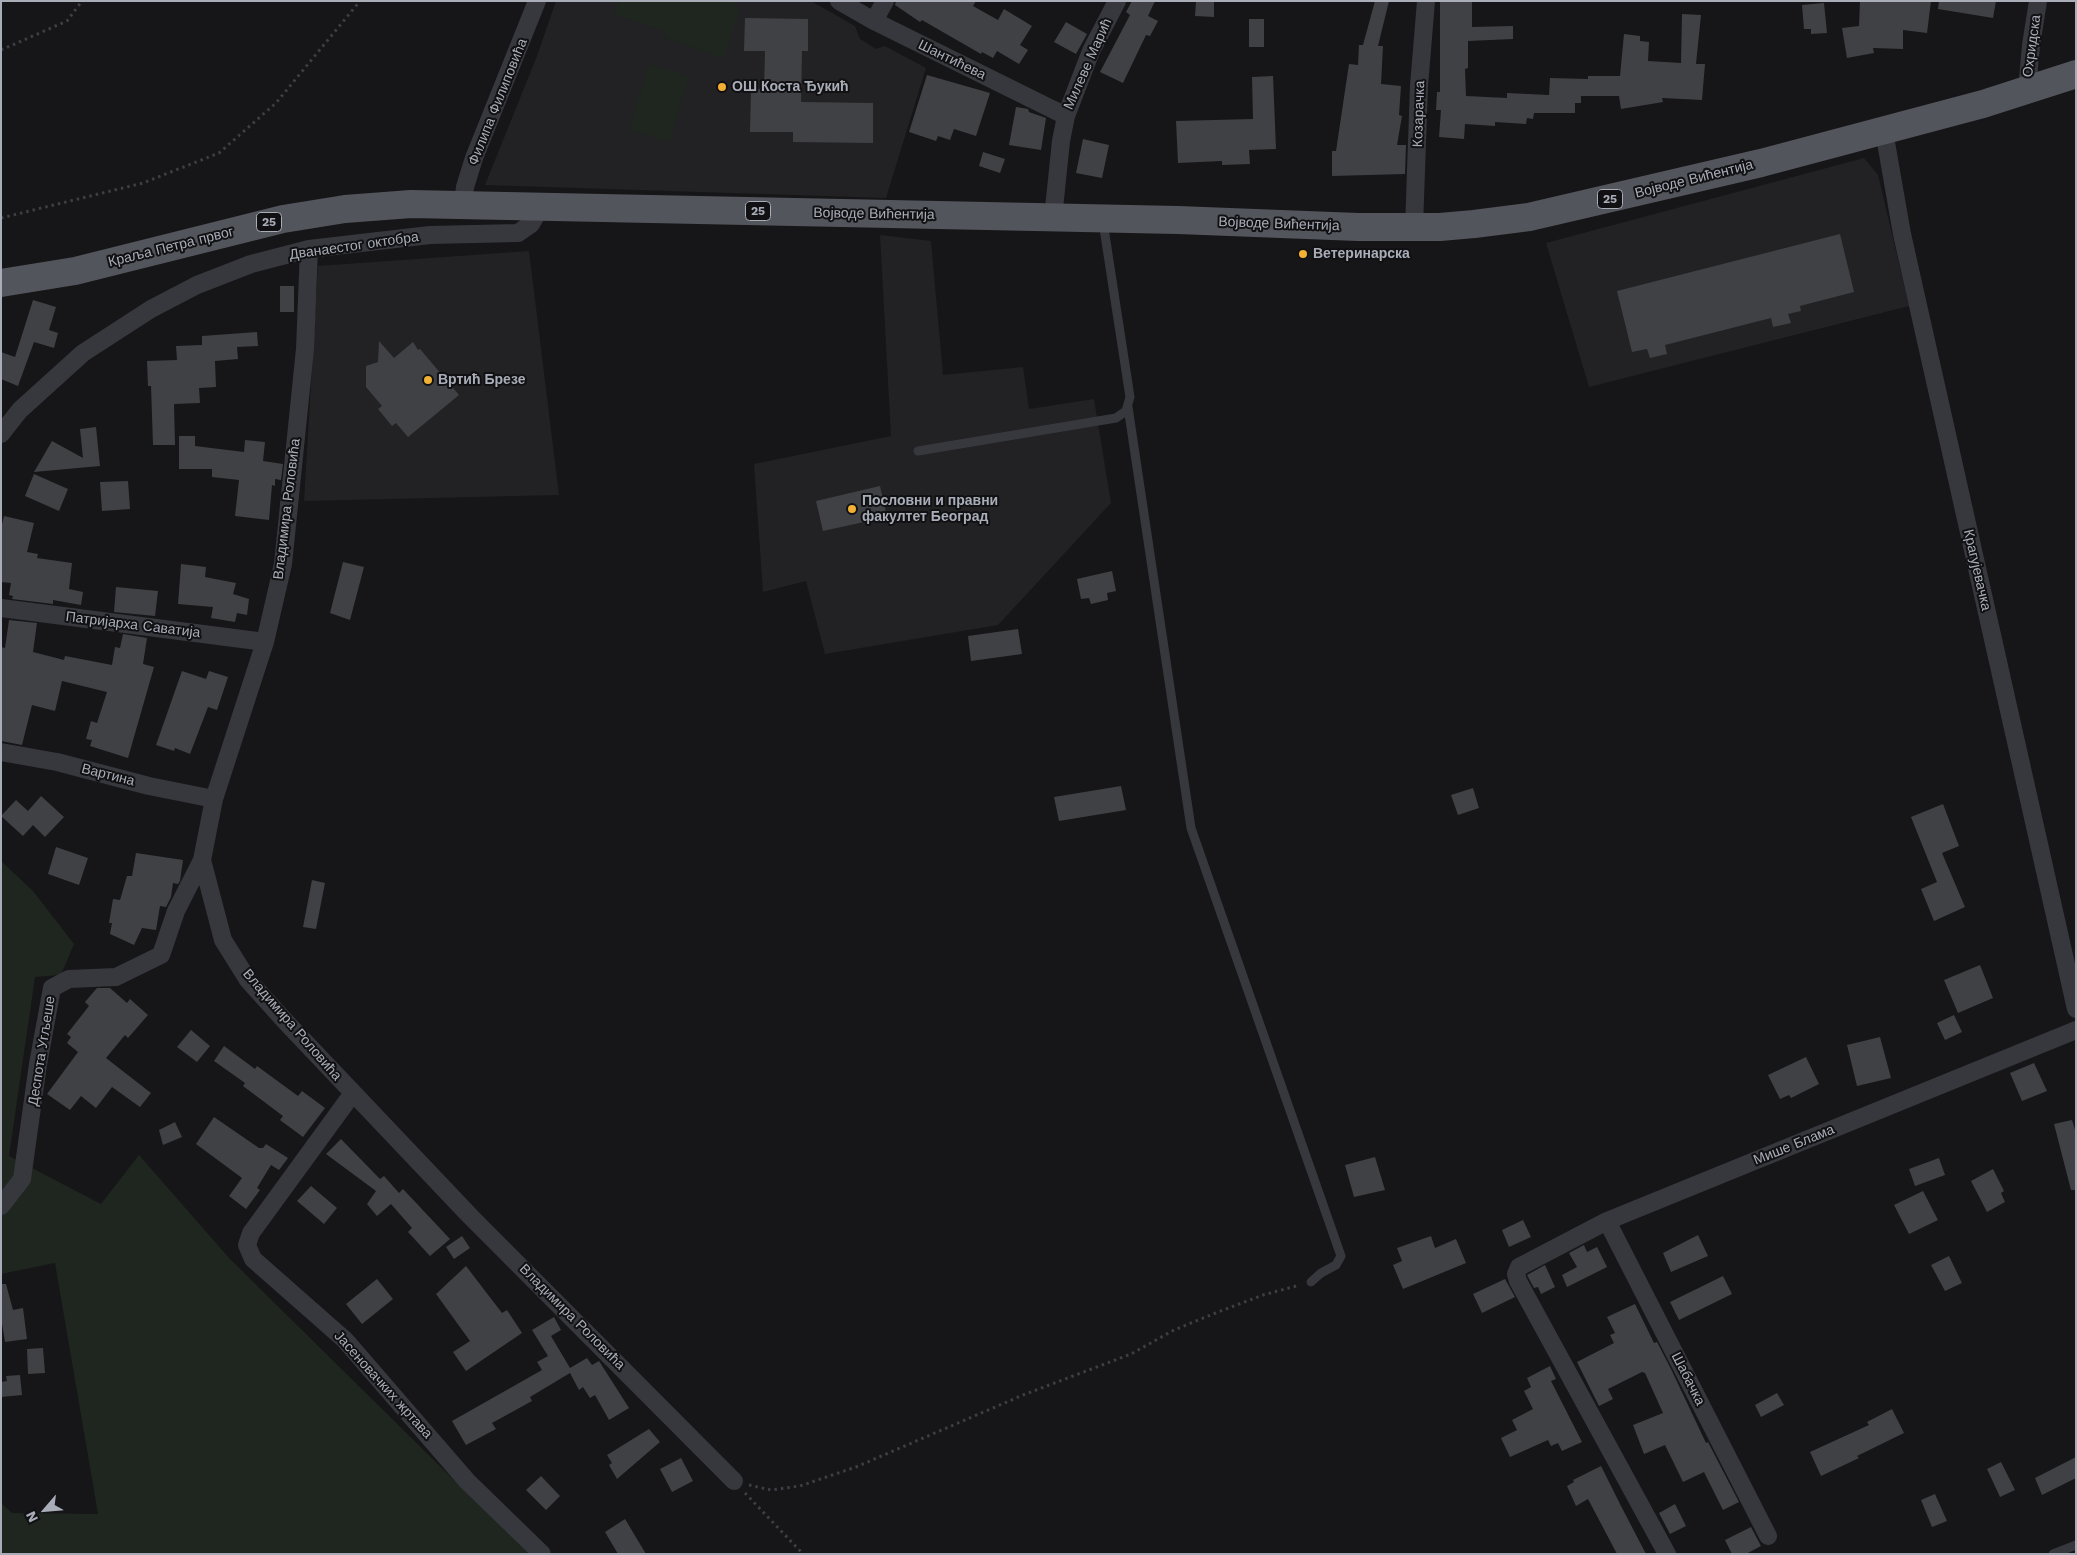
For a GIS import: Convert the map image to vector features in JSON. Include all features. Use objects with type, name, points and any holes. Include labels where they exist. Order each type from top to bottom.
[{"type":"main road","name":"Војводе Вићентија","points":[[463,204],[541,208],[1414,227],[1474,224],[1529,217],[1682,182],[1884,131],[2076,74]]},
{"type":"main road","name":"Краља Петра првог","points":[[10,280],[75,271],[307,214],[390,205],[463,204]]},
{"type":"street","name":"Филипа Филиповића","points":[[463,204],[464,188],[474,158],[537,1]]},
{"type":"street","name":"Шантићева","points":[[839,1],[874,21],[1066,116]]},
{"type":"street","points":[[874,21],[885,1]]},
{"type":"street","name":"Милеве Марић","points":[[1053,218],[1066,116],[1091,51],[1117,1]]},
{"type":"street","name":"Козарачка","points":[[1414,227],[1419,86],[1426,1]]},
{"type":"street","name":"Охридска","points":[[2027,90],[2030,46],[2038,1]]},
{"type":"street","name":"Крагујевачка","points":[[1884,131],[1902,234],[2076,1009]]},
{"type":"street","name":"Дванаестог октобра","points":[[1,434],[20,410],[83,353],[151,309],[197,285],[251,264],[309,249],[430,235],[518,233],[531,224],[541,208]]},
{"type":"street","name":"Владимира Роловића","points":[[309,249],[305,349],[283,564],[265,642],[214,799],[202,860],[223,940],[243,972],[284,1020],[352,1093],[470,1216],[734,1482]]},
{"type":"street","name":"Патријарха Саватија","points":[[1,608],[265,642]]},
{"type":"street","name":"Вартина","points":[[1,752],[57,762],[149,786],[214,799]]},
{"type":"street","name":"Деспота Угљеше","points":[[1,1206],[22,1179],[38,1064],[52,988],[69,979],[116,977],[161,955],[176,911],[202,860]]},
{"type":"street","name":"Мише Блама","points":[[1667,1554],[1518,1281],[1516,1270],[1536,1257],[1608,1221],[2076,1030]]},
{"type":"street","name":"Јасеновачких жртава","points":[[352,1093],[251,1233],[247,1245],[253,1259],[345,1340],[467,1482],[542,1554]]},
{"type":"street","name":"Шабачка","points":[[1608,1221],[1768,1536]]},
{"type":"lane","points":[[1103,220],[1130,397],[1128,407],[1191,828],[1341,1256],[1336,1265],[1320,1273],[1311,1282]]},
{"type":"lane","points":[[918,451],[1116,418],[1128,407]]},
{"type":"lane","points":[[2053,1554],[2076,1545]]},
{"type":"path","points":[[1,50],[67,21],[82,1]]},
{"type":"path","points":[[1,218],[143,183],[219,153],[276,103],[360,1]]},
{"type":"path","points":[[734,1482],[771,1490],[800,1486],[905,1446],[1023,1395],[1131,1354],[1174,1330],[1218,1312],[1263,1295],[1311,1282]]},
{"type":"path","points":[[734,1482],[803,1554]]},
{"type":"shaded area","name":"ОШ Коста Ђукић","points":[[556,1],[811,1],[855,26],[860,39],[876,49],[885,46],[926,68],[886,198],[485,185],[537,56]]},
{"type":"shaded area","points":[[619,1],[737,1],[735,7],[740,9],[723,59],[664,37],[666,32],[614,14]]},
{"type":"shaded area","points":[[649,64],[689,76],[669,142],[629,130]]},
{"type":"shaded area","points":[[1864,158],[1878,175],[1909,306],[1589,387],[1546,243]]},
{"type":"shaded area","points":[[880,235],[931,241],[943,375],[1023,367],[1029,409],[1094,399],[1111,503],[998,625],[825,654],[806,581],[763,592],[754,464],[891,436]]},
{"type":"shaded area","name":"Вртић Брезе","points":[[529,251],[559,495],[304,501],[318,266]]},
{"type":"shaded area","points":[[1,861],[33,891],[74,944],[61,975],[35,977],[9,1156],[101,1204],[139,1155],[230,1259],[529,1554],[1,1554],[1,1503],[12,1513],[98,1514],[55,1263],[1,1274]]},
{"type":"building","points":[[896,1],[976,1],[973,6],[998,20],[1004,9],[1032,26],[1020,45],[1028,50],[1019,64],[997,51],[993,58],[982,52],[981,54],[922,20],[920,22],[895,5]]},
{"type":"building","points":[[1132,1],[1155,1],[1148,16],[1158,21],[1150,36],[1146,35],[1123,83],[1100,72],[1130,15],[1126,12]]},
{"type":"building","points":[[1196,1],[1214,1],[1214,17],[1195,16]]},
{"type":"building","points":[[1375,1],[1389,1],[1378,46],[1383,46],[1381,84],[1401,86],[1399,115],[1402,116],[1397,145],[1406,145],[1405,174],[1332,176],[1332,151],[1336,151],[1349,64],[1358,65],[1359,45],[1363,45]]},
{"type":"building","points":[[1440,1],[1472,1],[1472,27],[1513,26],[1513,39],[1468,41],[1468,68],[1465,69],[1466,96],[1507,98],[1507,93],[1549,95],[1550,78],[1588,79],[1588,76],[1620,76],[1624,34],[1640,36],[1640,41],[1649,42],[1648,61],[1681,63],[1682,14],[1701,15],[1696,64],[1705,64],[1702,100],[1662,98],[1663,102],[1621,109],[1619,96],[1581,96],[1581,103],[1575,103],[1575,113],[1534,113],[1533,119],[1527,118],[1526,124],[1495,122],[1495,126],[1465,124],[1464,139],[1439,137],[1441,110],[1436,110],[1437,92],[1440,92]]},
{"type":"building","points":[[1860,1],[1931,1],[1927,33],[1903,30],[1903,49],[1873,48],[1874,53],[1847,58],[1842,28],[1859,26]]},
{"type":"building","points":[[1939,1],[1996,1],[1993,18],[1938,9]]},
{"type":"building","points":[[1824,3],[1827,33],[1811,34],[1811,29],[1804,29],[1802,5]]},
{"type":"building","points":[[745,18],[808,19],[808,51],[802,51],[801,102],[873,103],[873,143],[793,142],[793,132],[750,132],[751,89],[764,89],[765,51],[744,51]]},
{"type":"building","points":[[1249,19],[1264,19],[1264,47],[1249,47]]},
{"type":"building","points":[[1066,22],[1087,34],[1076,54],[1054,42]]},
{"type":"building","points":[[927,75],[990,93],[976,136],[954,129],[950,140],[938,136],[936,141],[909,132]]},
{"type":"building","points":[[1273,76],[1276,149],[1249,150],[1250,164],[1222,165],[1222,161],[1178,163],[1176,121],[1253,119],[1252,77]]},
{"type":"building","points":[[1016,107],[1028,109],[1029,112],[1046,118],[1041,150],[1009,145]]},
{"type":"building","points":[[1083,139],[1109,145],[1102,178],[1076,173]]},
{"type":"building","points":[[983,152],[1005,159],[1000,173],[979,166]]},
{"type":"building","points":[[1840,234],[1854,292],[1800,306],[1801,311],[1788,314],[1791,323],[1773,327],[1771,318],[1665,345],[1667,354],[1650,358],[1647,349],[1632,352],[1617,291]]},
{"type":"building","points":[[280,286],[294,286],[294,312],[280,312]]},
{"type":"building","points":[[33,300],[56,307],[49,330],[58,333],[54,348],[34,342],[18,386],[1,379],[1,352],[15,357]]},
{"type":"building","points":[[257,332],[258,346],[237,347],[238,359],[215,361],[216,387],[199,388],[200,403],[174,404],[175,445],[153,445],[151,386],[148,386],[147,361],[177,360],[176,346],[202,345],[202,336]]},
{"type":"building","points":[[379,341],[394,358],[413,342],[459,395],[408,437],[396,423],[392,426],[378,409],[382,406],[366,387],[366,366],[378,362]]},
{"type":"building","points":[[96,427],[100,466],[34,472],[52,441],[83,458],[80,429]]},
{"type":"building","points":[[179,436],[195,436],[195,446],[244,452],[245,440],[265,442],[263,461],[283,464],[281,480],[275,479],[275,486],[272,485],[269,520],[235,516],[239,480],[212,477],[212,469],[179,469]]},
{"type":"building","points":[[34,474],[68,489],[59,511],[25,496]]},
{"type":"building","points":[[128,481],[130,509],[102,511],[100,482]]},
{"type":"building","name":"Пословни и правни факултет Београд","points":[[880,486],[887,517],[823,531],[816,501]]},
{"type":"building","points":[[4,516],[34,523],[27,552],[38,554],[37,558],[72,563],[69,589],[83,592],[81,605],[53,600],[53,604],[12,599],[13,596],[9,595],[11,583],[1,582],[1,528]]},
{"type":"building","points":[[343,562],[364,567],[350,620],[330,613]]},
{"type":"building","points":[[181,564],[206,567],[205,577],[236,583],[233,594],[249,599],[247,615],[237,613],[235,622],[211,618],[213,607],[178,604]]},
{"type":"building","points":[[1112,571],[1116,591],[1107,593],[1108,600],[1091,604],[1089,598],[1081,599],[1077,579]]},
{"type":"building","points":[[116,587],[158,591],[155,616],[114,612]]},
{"type":"building","points":[[9,620],[37,623],[33,652],[64,660],[65,656],[112,665],[115,647],[120,648],[123,634],[147,638],[143,664],[154,667],[128,758],[90,746],[92,740],[86,739],[91,721],[97,723],[107,692],[62,681],[55,711],[32,705],[22,745],[1,741],[1,647],[5,648]]},
{"type":"building","points":[[1018,629],[1022,654],[971,661],[968,636]]},
{"type":"building","points":[[182,671],[206,679],[209,671],[228,677],[217,710],[208,707],[190,754],[175,748],[174,751],[156,745]]},
{"type":"building","points":[[1121,786],[1126,810],[1059,821],[1054,797]]},
{"type":"building","points":[[1473,788],[1479,808],[1458,815],[1451,795]]},
{"type":"building","points":[[41,796],[64,817],[45,837],[33,825],[23,836],[1,816],[16,800],[28,811]]},
{"type":"building","points":[[1943,804],[1959,846],[1942,853],[1965,907],[1934,921],[1921,889],[1937,882],[1911,817]]},
{"type":"building","points":[[56,847],[88,858],[79,885],[48,874]]},
{"type":"building","points":[[136,853],[183,860],[180,881],[178,884],[173,883],[171,897],[166,907],[160,906],[156,930],[142,928],[134,945],[110,934],[112,923],[109,923],[113,899],[120,900],[127,876],[132,876]]},
{"type":"building","points":[[312,880],[325,883],[316,929],[303,927]]},
{"type":"building","points":[[1980,965],[1993,998],[1958,1013],[1944,980]]},
{"type":"building","points":[[97,988],[110,988],[127,1003],[130,999],[148,1015],[128,1038],[125,1035],[106,1058],[151,1093],[140,1107],[112,1087],[96,1108],[81,1096],[70,1110],[47,1094],[78,1052],[67,1043],[71,1037],[67,1034],[89,1006],[85,1002]]},
{"type":"building","points":[[1954,1015],[1962,1032],[1945,1040],[1937,1023]]},
{"type":"building","points":[[191,1030],[210,1046],[197,1062],[177,1047]]},
{"type":"building","points":[[1880,1037],[1891,1078],[1857,1086],[1847,1045]]},
{"type":"building","points":[[224,1046],[255,1069],[257,1066],[298,1096],[302,1091],[325,1108],[303,1137],[280,1120],[283,1116],[243,1086],[245,1083],[214,1061]]},
{"type":"building","points":[[1806,1057],[1819,1084],[1791,1098],[1789,1095],[1780,1099],[1768,1075]]},
{"type":"building","points":[[2034,1063],[2047,1091],[2022,1101],[2010,1073]]},
{"type":"building","points":[[214,1117],[259,1148],[263,1148],[266,1144],[288,1158],[279,1170],[271,1165],[257,1188],[260,1190],[246,1209],[229,1196],[242,1178],[196,1144]]},
{"type":"building","points":[[2072,1120],[2076,1133],[2076,1190],[2071,1190],[2054,1124]]},
{"type":"building","points":[[175,1122],[182,1137],[163,1145],[159,1130]]},
{"type":"building","points":[[341,1139],[380,1179],[384,1176],[399,1193],[403,1189],[450,1239],[430,1256],[408,1232],[412,1228],[391,1204],[377,1216],[367,1204],[376,1191],[326,1154]]},
{"type":"building","points":[[1375,1157],[1385,1190],[1354,1197],[1345,1165]]},
{"type":"building","points":[[1939,1158],[1945,1175],[1915,1186],[1909,1169]]},
{"type":"building","points":[[1993,1169],[2004,1191],[2001,1193],[2005,1202],[1987,1212],[1971,1181]]},
{"type":"building","points":[[311,1186],[337,1208],[324,1224],[297,1201]]},
{"type":"building","points":[[1923,1191],[1938,1220],[1909,1234],[1894,1205]]},
{"type":"building","points":[[1523,1220],[1531,1237],[1509,1247],[1502,1230]]},
{"type":"building","points":[[1698,1235],[1708,1256],[1671,1272],[1663,1253]]},
{"type":"building","points":[[462,1236],[470,1248],[454,1259],[446,1247]]},
{"type":"building","points":[[1431,1236],[1435,1248],[1456,1239],[1466,1263],[1403,1289],[1393,1265],[1402,1261],[1397,1248]]},
{"type":"building","points":[[1584,1245],[1587,1252],[1597,1247],[1607,1267],[1567,1287],[1562,1275],[1577,1267],[1569,1253]]},
{"type":"building","points":[[1949,1256],[1962,1283],[1945,1291],[1931,1265]]},
{"type":"building","points":[[1545,1265],[1555,1287],[1541,1294],[1538,1287],[1534,1288],[1527,1275]]},
{"type":"building","points":[[466,1266],[502,1313],[507,1310],[522,1333],[466,1371],[453,1352],[470,1341],[436,1294]]},
{"type":"building","points":[[1723,1276],[1732,1294],[1679,1320],[1670,1302]]},
{"type":"building","points":[[377,1279],[393,1299],[362,1324],[346,1304]]},
{"type":"building","points":[[1505,1279],[1515,1297],[1482,1313],[1473,1294]]},
{"type":"building","points":[[1,1284],[6,1284],[13,1310],[23,1308],[27,1339],[5,1342],[1,1317]]},
{"type":"building","points":[[1635,1304],[1654,1343],[1657,1342],[1706,1443],[1708,1442],[1739,1502],[1723,1510],[1704,1472],[1683,1482],[1665,1445],[1644,1454],[1633,1425],[1663,1413],[1645,1373],[1642,1372],[1608,1389],[1613,1399],[1599,1406],[1577,1362],[1614,1343],[1610,1335],[1615,1333],[1607,1317]]},
{"type":"building","points":[[554,1317],[561,1330],[551,1336],[570,1368],[587,1358],[592,1365],[599,1361],[629,1408],[609,1420],[595,1395],[590,1398],[583,1387],[579,1390],[570,1373],[530,1397],[532,1401],[492,1423],[496,1429],[466,1445],[452,1421],[542,1370],[537,1362],[548,1356],[532,1330]]},
{"type":"building","points":[[43,1348],[45,1373],[28,1374],[27,1349]]},
{"type":"building","points":[[1550,1366],[1556,1379],[1551,1381],[1582,1442],[1562,1451],[1558,1443],[1551,1446],[1548,1440],[1510,1457],[1501,1438],[1517,1430],[1512,1420],[1533,1409],[1524,1391],[1531,1387],[1527,1378]]},
{"type":"building","points":[[20,1375],[22,1395],[1,1397],[1,1382],[7,1381],[6,1376]]},
{"type":"building","points":[[1777,1393],[1784,1405],[1761,1417],[1755,1405]]},
{"type":"building","points":[[1892,1409],[1904,1433],[1821,1476],[1810,1452],[1869,1425],[1867,1422]]},
{"type":"building","points":[[649,1429],[660,1442],[617,1479],[609,1465],[612,1463],[607,1455]]},
{"type":"building","points":[[2076,1457],[2076,1478],[2042,1495],[2035,1478]]},
{"type":"building","points":[[681,1458],[693,1481],[672,1492],[660,1469]]},
{"type":"building","points":[[2001,1462],[2015,1490],[2000,1497],[1987,1469]]},
{"type":"building","points":[[1601,1466],[1646,1554],[1617,1554],[1588,1499],[1576,1506],[1567,1486],[1574,1482],[1573,1480]]},
{"type":"building","points":[[541,1476],[560,1496],[546,1510],[526,1490]]},
{"type":"building","points":[[1935,1494],[1947,1521],[1932,1527],[1921,1500]]},
{"type":"building","points":[[1675,1504],[1686,1526],[1670,1534],[1659,1513]]},
{"type":"building","points":[[625,1519],[646,1554],[618,1554],[605,1532]]},
{"type":"building","points":[[1751,1527],[1761,1546],[1746,1554],[1732,1554],[1725,1540]]},
{"type":"place","name":"ОШ Коста Ђукић","points":[[722,87]]},
{"type":"place","name":"Ветеринарска","points":[[1303,254]]},
{"type":"place","name":"Вртић Брезе","points":[[428,380]]},
{"type":"place","name":"Пословни и правни факултет Београд","points":[[852,509]]}]
